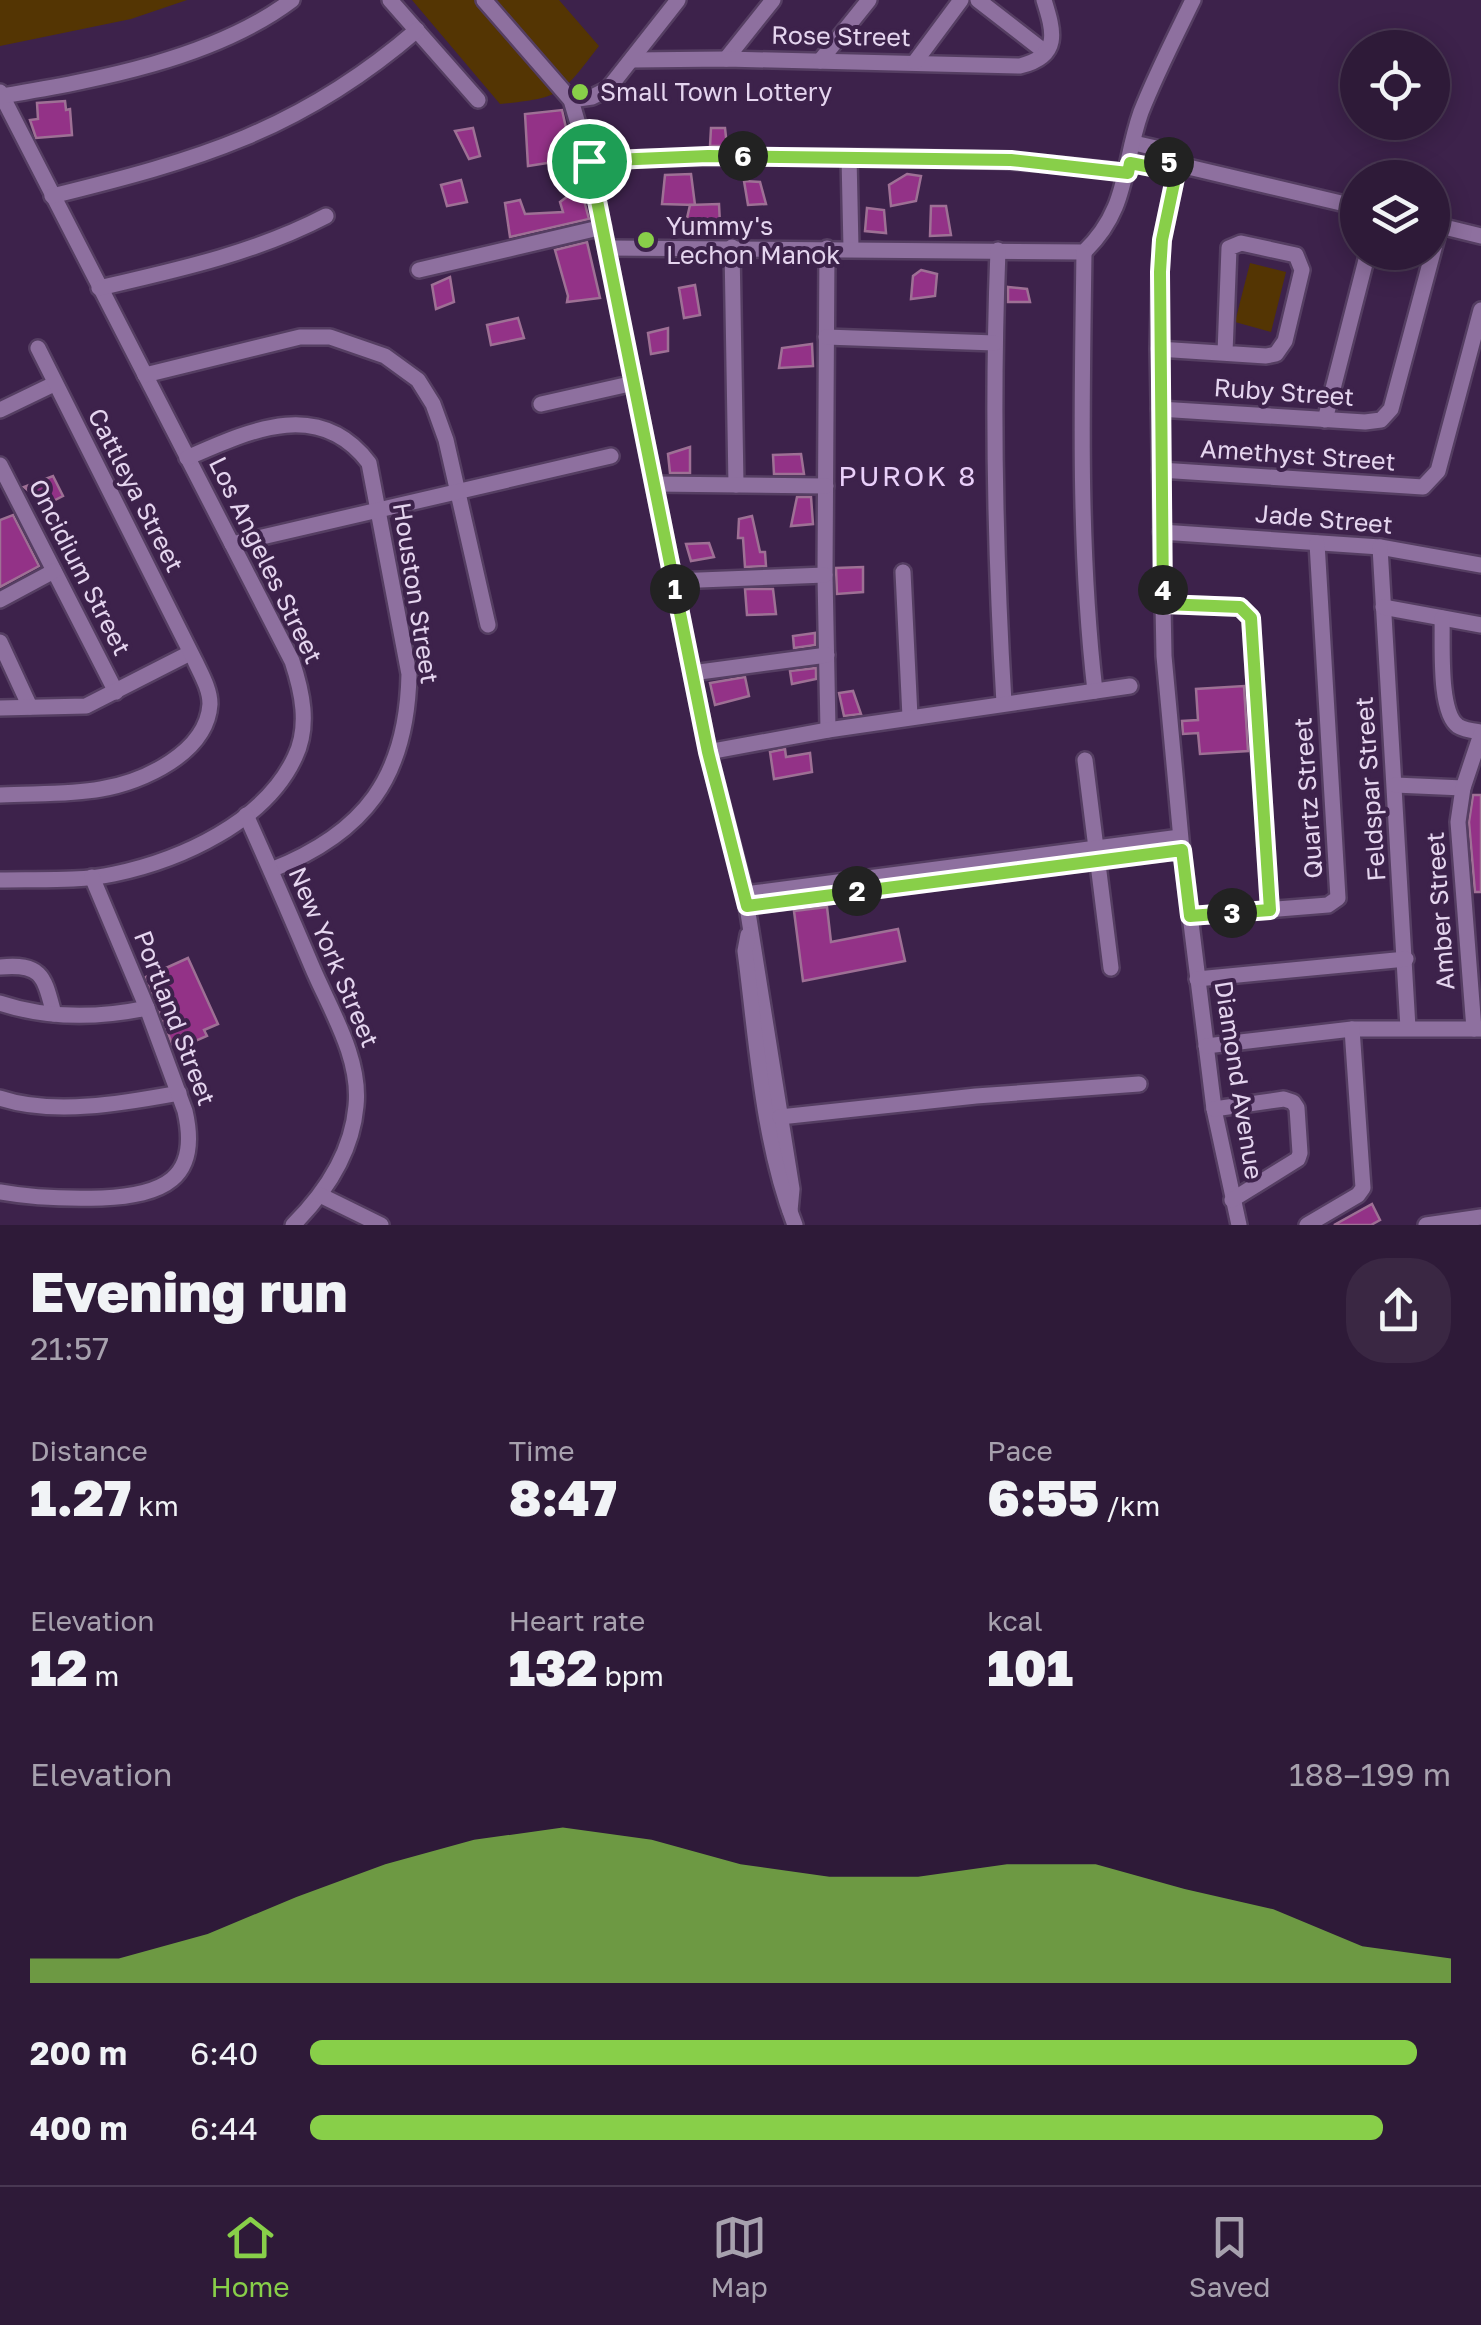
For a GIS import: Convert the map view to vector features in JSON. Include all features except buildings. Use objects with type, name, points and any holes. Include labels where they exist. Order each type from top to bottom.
[{"type":"street","points":[[1,94],[150,64],[211,43],[292,0]]},
{"type":"street","points":[[390,0],[478,100]]},
{"type":"street","points":[[484,0],[571,100],[589,161],[708,752],[746,900],[792,1190],[792,1218]]},
{"type":"street","points":[[571,100],[608,89],[678,0]]},
{"type":"street","points":[[726,58],[773,0]]},
{"type":"street","points":[[820,61],[868,0]]},
{"type":"street","points":[[915,62],[960,0]]},
{"type":"street","points":[[978,0],[1045,52],[1052,42],[1053,30],[1044,0]]},
{"type":"street","points":[[1094,690],[1081,487],[1084,252],[1108,227],[1129,168],[1140,117],[1193,0]]},
{"type":"street","points":[[52,196],[179,164],[277,126],[355,80],[417,30]]},
{"type":"street","name":"Rose Street","points":[[632,60],[726,58],[1010,66],[1027,64],[1045,52]]},
{"type":"street","name":"Los Angeles Street","points":[[0,880],[112,875],[175,855],[231,827],[283,776],[296,756],[304,715],[292,660],[1,94]]},
{"type":"street","points":[[1134,144],[1156,148],[1172,163]]},
{"type":"street","points":[[589,161],[708,156],[1011,160],[1129,168],[1172,163],[1340,203]]},
{"type":"street","points":[[849,157],[851,248]]},
{"type":"street","name":"Diamond Avenue","points":[[1172,163],[1162,240],[1158,348],[1165,672],[1181,844],[1214,1109],[1238,1225]]},
{"type":"street","points":[[99,288],[235,254],[291,234],[326,216]]},
{"type":"street","points":[[419,270],[603,227]]},
{"type":"street","points":[[1450,228],[1481,236]]},
{"type":"street","points":[[1158,348],[1225,353],[1266,356],[1280,350],[1302,270],[1296,255],[1241,243],[1228,248],[1225,353]]},
{"type":"street","points":[[732,247],[736,484]]},
{"type":"street","points":[[607,248],[1084,252]]},
{"type":"street","points":[[827,248],[828,730]]},
{"type":"street","points":[[998,250],[995,558],[1004,703]]},
{"type":"street","points":[[1324,420],[1363,270]]},
{"type":"street","name":"Ruby Street","points":[[1159,409],[1374,422],[1388,415],[1425,270]]},
{"type":"street","name":"Amethyst Street","points":[[1160,470],[1422,487],[1438,471],[1481,310]]},
{"type":"street","points":[[145,376],[300,336],[330,337],[386,356],[418,380],[434,404],[446,440],[488,625]]},
{"type":"street","points":[[826,337],[995,343]]},
{"type":"street","name":"Cattleya Street","points":[[0,795],[103,789],[178,758],[192,748],[202,732],[210,704],[206,685],[38,348]]},
{"type":"street","points":[[541,404],[634,383]]},
{"type":"street","points":[[0,410],[54,384]]},
{"type":"street","name":"Houston Street","points":[[188,458],[240,435],[277,426],[327,429],[353,442],[369,463],[408,674],[408,706],[401,737],[389,774],[370,804],[340,836],[271,870]]},
{"type":"street","points":[[232,544],[611,456]]},
{"type":"street","name":"Oncidium Street","points":[[0,465],[7,501],[54,571],[116,692]]},
{"type":"street","points":[[654,484],[826,486]]},
{"type":"street","name":"Jade Street","points":[[1162,532],[1380,547],[1480,561]]},
{"type":"street","name":"Quartz Street","points":[[1190,916],[1328,905],[1340,893],[1317,543]]},
{"type":"street","name":"Feldspar Street","points":[[1380,547],[1408,1028]]},
{"type":"street","points":[[0,600],[54,571]]},
{"type":"street","points":[[903,572],[910,718]]},
{"type":"street","points":[[674,581],[825,575]]},
{"type":"street","points":[[1163,604],[1240,607],[1251,618],[1270,910]]},
{"type":"street","points":[[1383,606],[1481,625]]},
{"type":"street","name":"Amber Street","points":[[1442,618],[1449,715],[1458,726],[1481,733],[1463,788],[1459,839],[1477,1029]]},
{"type":"street","points":[[0,642],[30,707]]},
{"type":"street","points":[[0,708],[86,706],[190,653]]},
{"type":"street","points":[[692,673],[826,654]]},
{"type":"street","points":[[708,752],[828,730],[1130,686]]},
{"type":"street","points":[[1085,760],[1111,968]]},
{"type":"street","points":[[1395,785],[1463,788]]},
{"type":"street","name":"New York Street","points":[[246,815],[344,1041],[357,1092],[350,1135],[338,1166],[320,1195],[293,1225]]},
{"type":"street","points":[[746,900],[1181,844]]},
{"type":"street","name":"Portland Street","points":[[0,1192],[75,1199],[134,1196],[173,1181],[188,1155],[189,1141],[178,1093],[148,1008],[92,876]]},
{"type":"street","points":[[750,928],[745,951],[760,1061],[782,1192],[792,1218]]},
{"type":"street","points":[[1198,979],[1406,960]]},
{"type":"street","points":[[0,967],[36,970],[42,976],[54,1014]]},
{"type":"street","points":[[0,1003],[54,1014],[108,1016],[148,1008]]},
{"type":"street","points":[[1206,1046],[1352,1030],[1477,1029]]},
{"type":"street","points":[[1307,1225],[1358,1195],[1363,1188],[1352,1030]]},
{"type":"street","points":[[780,1116],[1139,1084]]},
{"type":"street","points":[[0,1098],[65,1106],[120,1104],[178,1093]]},
{"type":"street","points":[[1214,1109],[1284,1099],[1297,1108],[1298,1159],[1232,1200]]},
{"type":"street","points":[[320,1195],[381,1225]]},
{"type":"street","points":[[1426,1225],[1481,1218]]},
{"type":"shaded area","points":[[0,0],[187,0],[131,19],[0,46]]},
{"type":"shaded area","points":[[412,0],[559,0],[599,46],[559,91],[500,104]]},
{"type":"shaded area","points":[[1250,263],[1286,272],[1271,332],[1235,322]]},
{"type":"place","name":"Small Town Lottery","points":[[580,92]]},
{"type":"place","name":"Yummy's Lechon Manok","points":[[646,240]]},
{"type":"district","name":"PUROK 8","points":[[908,476]]},
{"type":"route","points":[[708,156],[897,157],[1011,160],[1128,173],[1130,163],[1151,167],[1167,162],[1178,164],[1162,240],[1160,272],[1163,604],[1240,607],[1251,618],[1270,910],[1190,916],[1182,850],[747,906],[708,752],[589,161],[708,156]]}]
